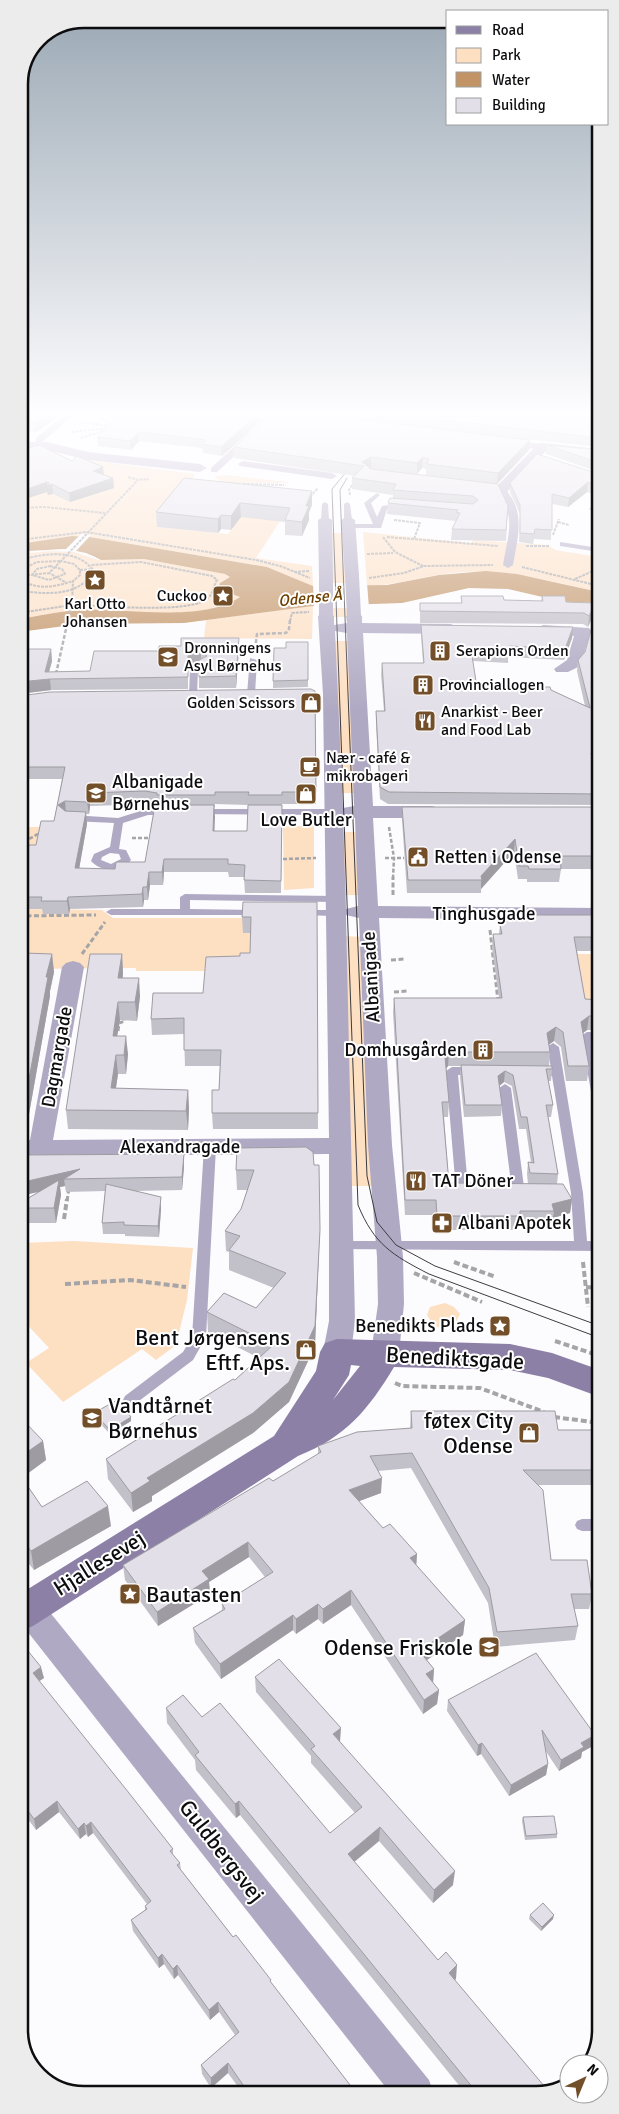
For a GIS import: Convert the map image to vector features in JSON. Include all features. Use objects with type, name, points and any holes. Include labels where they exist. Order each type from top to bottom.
[{"type":"main road","name":"Benediktsgade","points":[[337,1352],[379,1364],[510,1357],[552,1366],[592,1381]]},
{"type":"main road","name":"Albanigade","points":[[286,1446],[310,1406],[332,1375],[337,1352]]},
{"type":"main road","name":"Albanigade","points":[[179,1513],[286,1446],[311,1437],[341,1414],[365,1388],[379,1364]]},
{"type":"main road","name":"Hjallesevej","points":[[28,1604],[179,1513]]},
{"type":"street","points":[[508,566],[515,515]]},
{"type":"street","name":"Albanigade","points":[[326,520],[321,577],[321,618],[324,695],[333,812],[341,1146],[342,1321],[337,1352]]},
{"type":"street","name":"Albanigade","points":[[348,523],[357,577],[354,622],[363,812],[380,1146],[389,1245],[391,1304],[379,1364]]},
{"type":"street","points":[[321,618],[466,629]]},
{"type":"street","points":[[525,630],[583,631],[574,663],[562,669]]},
{"type":"street","points":[[245,694],[270,694]]},
{"type":"street","points":[[174,695],[211,695]]},
{"type":"street","points":[[333,812],[451,812]]},
{"type":"street","name":"Tinghusgade","points":[[335,906],[368,911],[488,915],[592,914]]},
{"type":"street","name":"Dagmargade","points":[[30,1148],[76,963]]},
{"type":"street","name":"Alexandragade","points":[[30,1148],[341,1146]]},
{"type":"street","name":"Guldbergsvej","points":[[28,1613],[409,2086]]},
{"type":"lane","points":[[326,515],[326,520]]},
{"type":"lane","points":[[348,515],[348,523],[379,522]]},
{"type":"lane","points":[[374,515],[379,522]]},
{"type":"lane","points":[[379,522],[380,515]]},
{"type":"lane","points":[[563,544],[592,549]]},
{"type":"lane","points":[[245,694],[253,660]]},
{"type":"lane","points":[[193,695],[194,669],[202,667]]},
{"type":"lane","points":[[66,818],[119,821],[147,812],[333,812]]},
{"type":"lane","points":[[114,850],[119,821]]},
{"type":"lane","points":[[185,912],[186,897],[244,897],[335,906]]},
{"type":"lane","points":[[242,912],[244,897]]},
{"type":"lane","points":[[290,913],[335,906]]},
{"type":"lane","points":[[111,912],[271,912]]},
{"type":"lane","points":[[592,1036],[587,1036],[592,1061]]},
{"type":"lane","points":[[553,1047],[581,1246]]},
{"type":"lane","points":[[481,1191],[462,1191],[452,1071],[490,1072]]},
{"type":"lane","points":[[529,1072],[557,1072]]},
{"type":"lane","points":[[505,1088],[513,1191],[538,1192]]},
{"type":"lane","points":[[130,1400],[188,1356],[199,1336],[210,1147]]},
{"type":"lane","points":[[341,1246],[592,1246]]},
{"type":"lane","points":[[582,1525],[592,1525]]},
{"type":"path","points":[[49,573],[103,515]]},
{"type":"path","points":[[382,536],[540,548],[550,546],[558,521],[569,524]]},
{"type":"path","points":[[414,539],[420,523],[379,522],[387,547],[394,553],[424,566]]},
{"type":"path","points":[[28,539],[86,532],[256,560],[308,578],[321,577]]},
{"type":"path","points":[[368,562],[367,554],[394,553]]},
{"type":"path","points":[[28,558],[43,555],[66,555],[84,561],[92,567],[93,575],[89,580],[73,589],[53,592],[28,592]]},
{"type":"path","points":[[30,564],[61,561],[74,564],[80,570]]},
{"type":"path","points":[[28,612],[72,606],[143,608],[188,606],[209,598],[217,580],[212,576],[178,572],[141,562],[80,570]]},
{"type":"path","points":[[357,577],[371,578],[404,574],[424,566],[467,564],[508,566],[592,584]]},
{"type":"path","points":[[55,566],[65,572],[59,578],[44,580],[32,575],[39,568],[55,566]]},
{"type":"path","points":[[28,584],[54,586],[68,583],[80,574],[80,570]]},
{"type":"path","points":[[293,572],[302,570]]},
{"type":"path","points":[[370,570],[371,578]]},
{"type":"path","points":[[575,579],[592,571]]},
{"type":"path","points":[[28,576],[49,573],[68,583]]},
{"type":"path","points":[[56,676],[72,606],[72,581]]},
{"type":"path","points":[[31,592],[37,586]]},
{"type":"path","points":[[256,640],[256,634],[286,633],[290,626],[292,613],[321,618]]},
{"type":"path","points":[[28,840],[41,832],[62,829],[66,818]]},
{"type":"path","points":[[391,830],[394,858],[394,890]]},
{"type":"path","points":[[116,838],[162,838]]},
{"type":"path","points":[[283,859],[334,858]]},
{"type":"path","points":[[386,858],[404,858]]},
{"type":"path","points":[[76,963],[111,912]]},
{"type":"path","points":[[28,916],[80,915]]},
{"type":"path","points":[[488,915],[499,1010]]},
{"type":"path","points":[[117,1039],[118,1023],[125,1021],[125,1016],[119,1015]]},
{"type":"path","points":[[112,1031],[118,1031]]},
{"type":"path","points":[[64,1219],[76,1148]]},
{"type":"path","points":[[415,1245],[414,1275],[482,1302]]},
{"type":"path","points":[[581,1246],[588,1307]]},
{"type":"path","points":[[65,1284],[130,1280],[202,1288]]},
{"type":"path","points":[[586,1287],[592,1287]]},
{"type":"path","points":[[379,1364],[402,1386],[480,1388],[520,1402],[558,1419],[592,1422]]},
{"type":"green space","points":[[28,515],[167,515],[157,527],[228,534],[241,516],[284,515],[256,558],[312,566],[313,586],[267,567],[90,537],[72,536],[28,543]]},
{"type":"green space","points":[[363,532],[471,543],[473,540],[548,545],[555,550],[592,556],[592,591],[517,575],[483,572],[441,574],[392,584],[367,586]]},
{"type":"green space","points":[[331,533],[343,533],[350,617],[331,617]]},
{"type":"green space","points":[[49,549],[76,551],[101,560],[144,559],[225,574],[230,577],[220,583],[221,591],[240,597],[223,605],[204,610],[162,613],[80,610],[28,617],[28,551]]},
{"type":"green space","points":[[313,606],[312,639],[204,638],[206,620]]},
{"type":"green space","points":[[331,641],[350,641],[358,793],[338,793]]},
{"type":"green space","points":[[283,826],[314,826],[314,888],[284,890]]},
{"type":"green space","points":[[28,827],[41,827],[28,884]]},
{"type":"green space","points":[[338,832],[359,832],[362,895],[340,895]]},
{"type":"green space","points":[[28,909],[102,910],[113,918],[311,918],[316,971],[136,971],[136,968],[28,969]]},
{"type":"green space","points":[[342,936],[364,937],[374,1186],[349,1186]]},
{"type":"green space","points":[[535,954],[592,954],[592,1006],[544,1006]]},
{"type":"green space","points":[[74,1241],[193,1248],[187,1300],[176,1345],[156,1360],[142,1349],[63,1402],[28,1365],[28,1362],[49,1348],[28,1326],[28,1243]]},
{"type":"green space","points":[[445,1303],[454,1307],[460,1314],[454,1326],[444,1328],[434,1326],[427,1315],[430,1307]]},
{"type":"water","name":"Odense Å","points":[[72,536],[90,537],[267,567],[313,586],[387,585],[439,575],[486,571],[517,574],[592,590],[592,608],[508,589],[469,588],[402,603],[313,606],[184,623],[80,624],[28,631],[28,617],[57,612],[98,610],[184,612],[205,610],[224,605],[240,597],[218,589],[220,583],[230,577],[225,574],[144,559],[101,560],[86,553],[66,549],[28,551],[28,543]]},
{"type":"pier","points":[[81,534],[91,535],[76,551],[102,561],[74,552],[30,553],[29,551],[66,549]]},
{"type":"pier","points":[[313,583],[367,583],[369,608],[314,608]]},
{"type":"building","points":[[180,515],[232,515],[221,515],[218,519]]},
{"type":"building","points":[[287,515],[305,515],[302,522],[285,520]]},
{"type":"building","points":[[459,515],[507,515],[506,530],[452,529]]},
{"type":"building","points":[[520,515],[552,515],[552,530],[535,529],[534,534],[520,533]]},
{"type":"building","points":[[461,596],[503,596],[504,600],[543,601],[542,596],[565,596],[566,602],[592,603],[592,610],[589,616],[584,613],[420,611],[420,603],[462,603]]},
{"type":"building","points":[[421,625],[573,627],[565,649],[509,646],[509,652],[471,650],[477,687],[550,687],[551,690],[590,708],[578,660],[585,652],[592,626],[592,794],[389,792],[380,787],[376,711],[385,711],[382,663],[424,663]]},
{"type":"building","points":[[181,638],[239,638],[236,676],[199,677],[199,660],[207,656],[201,652],[188,656],[188,677],[50,679],[28,681],[28,649],[51,649],[45,672],[90,671],[94,651],[159,651],[159,646],[181,646]]},
{"type":"building","points":[[286,642],[308,642],[308,680],[273,681],[274,648],[286,648]]},
{"type":"building","points":[[311,689],[315,691],[316,792],[282,792],[282,795],[248,795],[249,792],[215,792],[215,795],[157,795],[157,793],[145,791],[89,793],[87,802],[65,801],[58,805],[65,811],[86,812],[75,868],[115,869],[116,862],[145,862],[155,805],[214,805],[213,831],[247,831],[248,805],[282,805],[281,881],[244,880],[245,865],[228,864],[228,859],[164,859],[162,872],[149,872],[147,887],[143,887],[142,894],[68,897],[67,901],[41,901],[42,897],[28,897],[29,845],[36,845],[41,821],[54,821],[65,767],[28,767],[28,695],[50,692]]},
{"type":"building","points":[[402,807],[592,807],[592,856],[560,856],[561,869],[529,869],[528,866],[519,866],[515,839],[481,876],[482,880],[408,880]]},
{"type":"building","points":[[243,902],[317,902],[318,1113],[212,1113],[212,1090],[219,1090],[221,1050],[184,1050],[184,1018],[151,1019],[153,993],[203,993],[206,957],[240,956],[240,953],[250,953],[251,917],[242,917]]},
{"type":"building","points":[[523,915],[592,915],[592,937],[574,937],[585,999],[592,999],[592,1016],[581,1022],[589,1066],[568,1066],[563,1032],[556,1027],[547,1033],[550,1052],[449,1052],[445,1057],[449,1102],[442,1102],[449,1183],[563,1184],[572,1199],[552,1204],[554,1211],[520,1211],[520,1216],[437,1216],[436,1200],[405,1200],[394,998],[502,998],[493,934],[502,934],[500,925],[509,920],[524,920]]},
{"type":"building","points":[[28,953],[52,954],[46,977],[48,977],[28,1084]]},
{"type":"building","points":[[90,954],[122,954],[118,978],[139,978],[135,1002],[118,1002],[113,1036],[126,1036],[124,1055],[116,1055],[111,1088],[188,1090],[186,1111],[66,1110]]},
{"type":"building","points":[[461,1065],[552,1066],[552,1069],[546,1069],[553,1105],[546,1105],[558,1174],[530,1173],[528,1162],[534,1163],[527,1117],[521,1117],[513,1075],[505,1071],[498,1076],[502,1105],[465,1105]]},
{"type":"building","points":[[306,1147],[313,1152],[314,1165],[319,1165],[320,1230],[315,1326],[289,1382],[253,1413],[147,1478],[150,1481],[131,1493],[106,1459],[233,1379],[235,1380],[273,1345],[207,1312],[224,1293],[256,1308],[286,1273],[229,1250],[240,1236],[225,1231],[241,1209],[254,1170],[236,1170],[237,1148]]},
{"type":"building","points":[[184,1154],[182,1177],[64,1179],[80,1169],[28,1181],[28,1155]]},
{"type":"building","points":[[59,1180],[54,1208],[28,1208],[28,1198]]},
{"type":"building","points":[[106,1184],[161,1197],[158,1226],[124,1225],[124,1222],[102,1223]]},
{"type":"building","points":[[117,1400],[131,1417],[110,1430],[94,1413]]},
{"type":"building","points":[[411,1411],[555,1411],[558,1430],[592,1430],[592,1470],[523,1470],[543,1490],[551,1560],[587,1560],[592,1594],[571,1594],[578,1626],[497,1632],[489,1588],[412,1453],[370,1456],[382,1478],[349,1490],[383,1528],[390,1524],[417,1554],[410,1558],[465,1620],[419,1651],[434,1669],[426,1674],[439,1690],[424,1700],[351,1590],[323,1609],[318,1604],[296,1619],[293,1615],[220,1664],[193,1628],[225,1609],[222,1604],[273,1572],[248,1542],[202,1571],[209,1579],[157,1612],[123,1565],[269,1478],[273,1481],[321,1452],[318,1446],[357,1432],[412,1428]]},
{"type":"building","points":[[28,1425],[43,1441],[28,1451]]},
{"type":"building","points":[[87,1481],[108,1506],[31,1551],[28,1547],[28,1487],[42,1507]]},
{"type":"building","points":[[28,1651],[41,1667],[33,1673],[173,1849],[170,1851],[180,1863],[177,1865],[233,1937],[236,1935],[351,2086],[244,2086],[228,2063],[211,2078],[201,2065],[239,2032],[218,2002],[209,2010],[177,1965],[173,1969],[162,1954],[158,1958],[131,1920],[147,1909],[145,1906],[151,1901],[91,1822],[86,1826],[84,1823],[78,1829],[57,1801],[34,1819],[28,1811]]},
{"type":"building","points":[[536,1653],[592,1731],[592,1737],[581,1743],[584,1747],[561,1760],[542,1730],[548,1764],[511,1785],[482,1743],[478,1745],[448,1700]]},
{"type":"building","points":[[279,1659],[341,1728],[333,1734],[455,1871],[434,1890],[380,1827],[348,1854],[438,1960],[446,1952],[457,1965],[449,1973],[543,2085],[471,2086],[239,1801],[235,1804],[195,1755],[199,1752],[166,1708],[183,1695],[202,1717],[220,1703],[330,1833],[362,1807],[311,1749],[315,1746],[255,1677]]},
{"type":"building","points":[[554,1816],[557,1834],[526,1836],[523,1817]]},
{"type":"building","points":[[543,1903],[554,1915],[542,1927],[530,1915]]},
{"type":"tram line","points":[[333,515],[358,1205],[378,1239],[394,1254],[405,1261],[429,1274],[592,1335]]},
{"type":"tram line","points":[[341,515],[367,1176],[377,1222],[396,1245],[435,1266],[592,1323]]},
{"type":"place","name":"Karl Otto Johansen","points":[[95,580]]},
{"type":"place","name":"Cuckoo","points":[[223,596]]},
{"type":"place","name":"Serapions Orden","points":[[440,651]]},
{"type":"place","name":"Dronningens Asyl Børnehus","points":[[168,657]]},
{"type":"place","name":"Provinciallogen","points":[[423,685]]},
{"type":"place","name":"Golden Scissors","points":[[311,703]]},
{"type":"place","name":"Anarkist - Beer and Food Lab","points":[[425,721]]},
{"type":"place","name":"Nær - café & mikrobageri","points":[[310,767]]},
{"type":"place","name":"Albanigade Børnehus","points":[[96,793]]},
{"type":"place","name":"Love Butler","points":[[306,794]]},
{"type":"place","name":"Retten i Odense","points":[[418,857]]},
{"type":"place","name":"Domhusgården","points":[[483,1050]]},
{"type":"place","name":"TAT Döner","points":[[416,1181]]},
{"type":"place","name":"Albani Apotek","points":[[442,1223]]},
{"type":"place","name":"Benedikts Plads","points":[[500,1326]]},
{"type":"place","name":"Bent Jørgensens Eftf. Aps.","points":[[306,1350]]},
{"type":"place","name":"Vandtårnet Børnehus","points":[[92,1418]]},
{"type":"place","name":"føtex City Odense","points":[[529,1433]]},
{"type":"place","name":"Bautasten","points":[[130,1594]]},
{"type":"place","name":"Odense Friskole","points":[[489,1647]]}]
